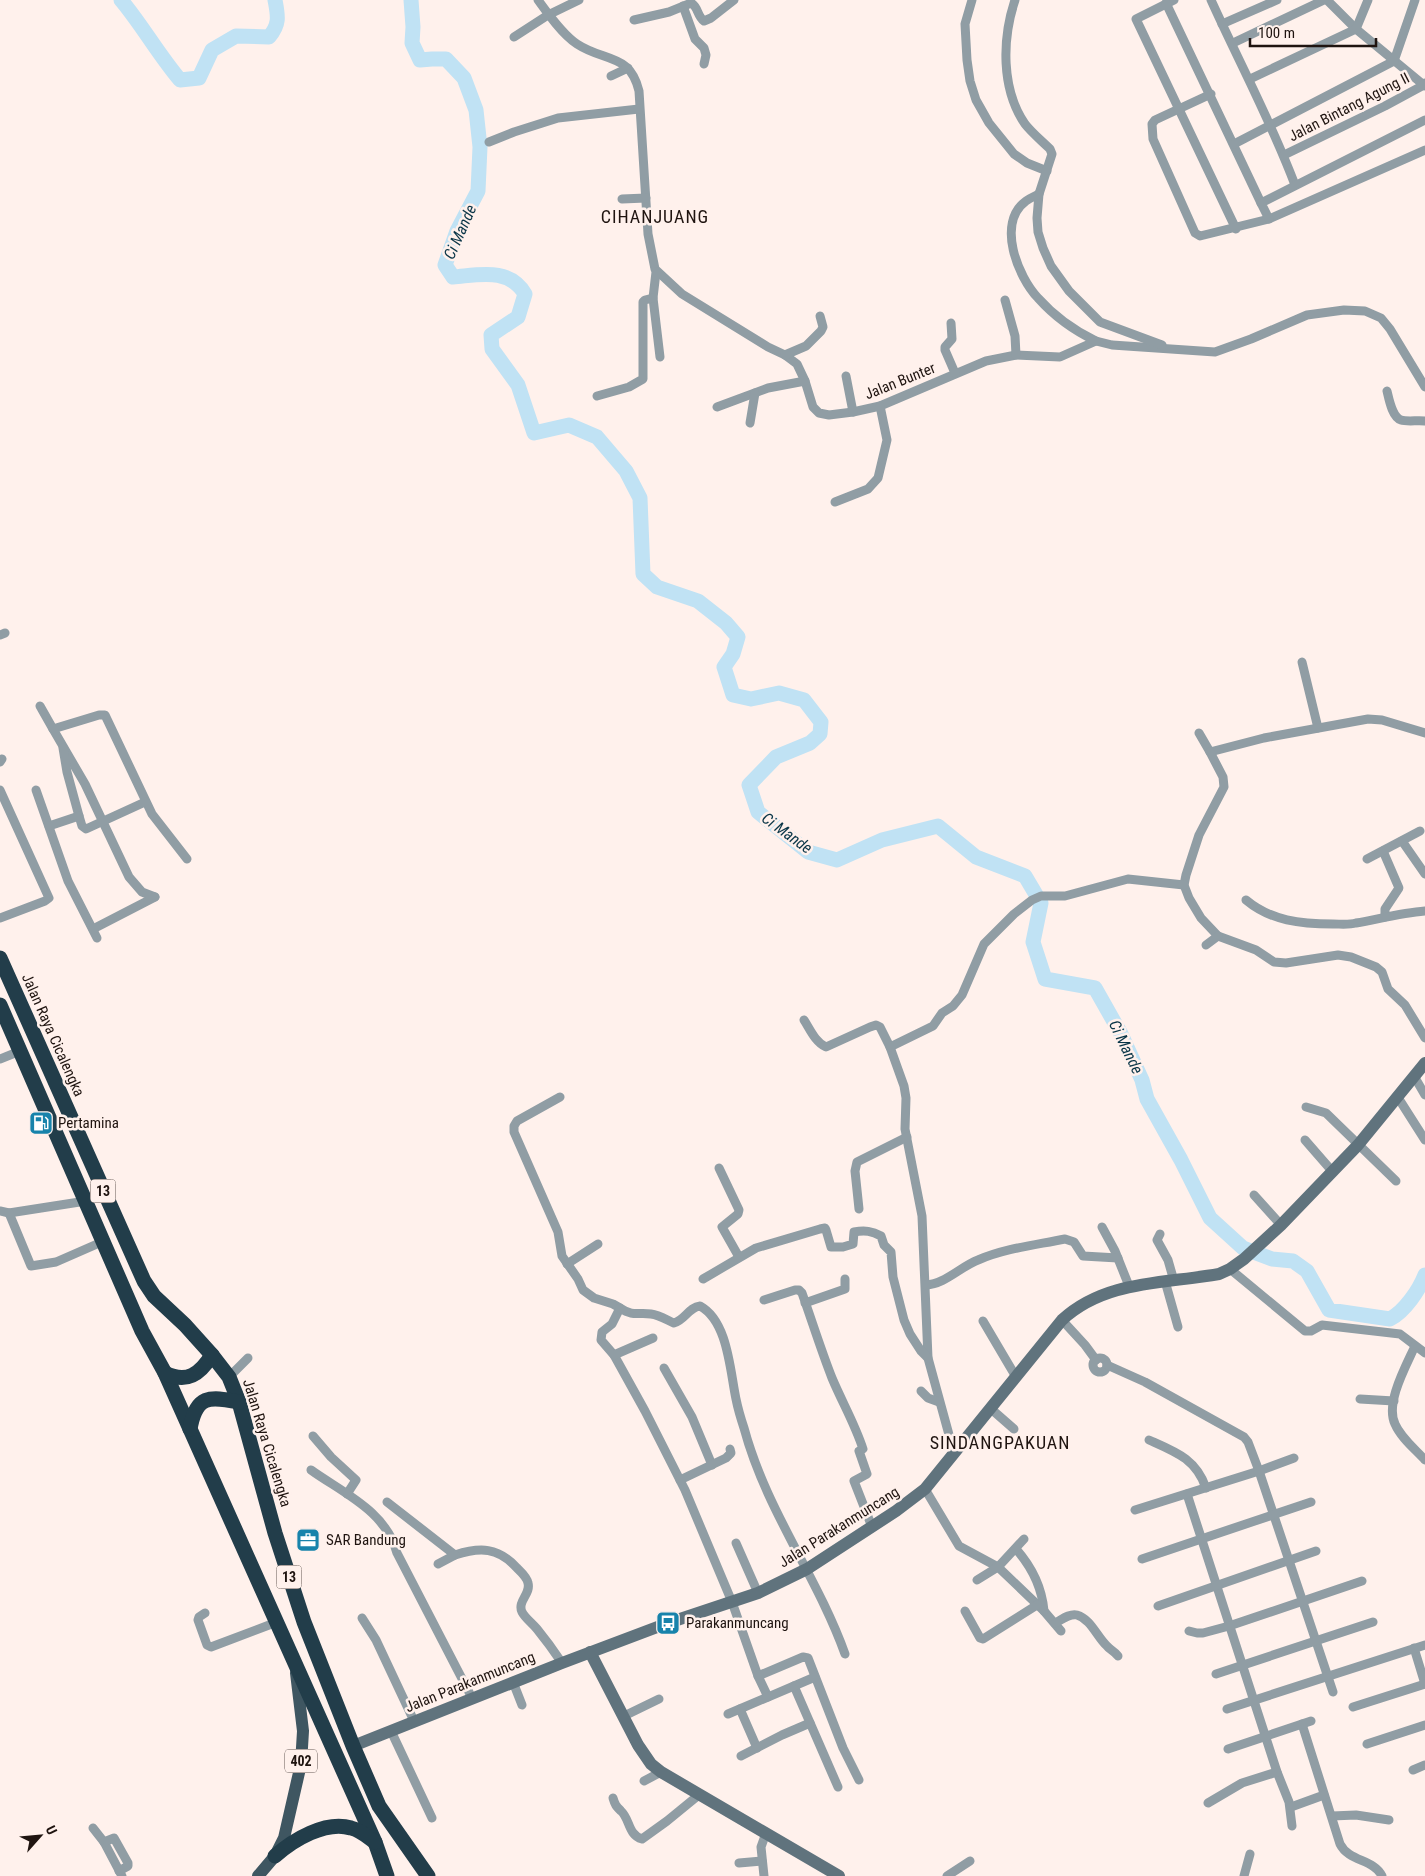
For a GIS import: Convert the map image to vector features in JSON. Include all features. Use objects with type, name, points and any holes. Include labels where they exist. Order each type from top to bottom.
[{"type":"highway","name":"Jalan Raya Cicalengka","points":[[0,958],[144,1281],[154,1296],[185,1325],[229,1377],[239,1402],[282,1557],[304,1622],[353,1746],[380,1806],[428,1876]]},
{"type":"highway","name":"13","points":[[0,1005],[142,1331],[165,1373],[375,1842],[388,1876]]},
{"type":"highway","points":[[165,1373],[179,1378],[189,1377],[204,1367],[212,1355]]},
{"type":"highway","points":[[190,1430],[194,1412],[204,1400],[214,1398],[239,1402]]},
{"type":"highway","name":"402","points":[[275,1856],[298,1838],[332,1828],[351,1828],[375,1842]]},
{"type":"main road","name":"Jalan Parakanmuncang","points":[[353,1746],[590,1652],[668,1623],[758,1593],[807,1569],[912,1501],[925,1488],[1062,1320],[1079,1306],[1094,1297],[1129,1286],[1219,1274],[1244,1259],[1281,1224],[1358,1144],[1425,1063]]},
{"type":"main road","points":[[590,1652],[645,1757],[661,1772],[839,1876]]},
{"type":"main road","name":"402","points":[[258,1876],[275,1856],[284,1838],[301,1764],[303,1731],[295,1663]]},
{"type":"street","points":[[538,0],[548,15],[575,43],[621,62],[634,75],[640,109],[649,241],[653,267],[656,272],[653,298],[660,358]]},
{"type":"street","points":[[514,36],[548,15],[579,0]]},
{"type":"street","points":[[634,20],[693,4],[700,18],[704,21],[711,18],[734,0]]},
{"type":"street","points":[[972,0],[965,24],[970,81],[976,100],[989,123],[1014,154],[1027,163],[1048,171]]},
{"type":"street","points":[[1015,0],[1010,15],[1006,61],[1013,100],[1026,124],[1051,151],[1051,160],[1040,194],[1037,218],[1043,248],[1051,266],[1069,291],[1100,322],[1171,349]]},
{"type":"street","points":[[1212,0],[1250,79],[1284,155],[1295,185]]},
{"type":"street","points":[[1222,24],[1277,0]]},
{"type":"street","points":[[1233,43],[1326,0],[1394,62],[1425,85]]},
{"type":"street","points":[[1250,79],[1356,29],[1368,0]]},
{"type":"street","points":[[1234,144],[1394,62],[1415,0]]},
{"type":"street","points":[[1236,228],[1136,19],[1170,1],[1269,219]]},
{"type":"street","points":[[683,6],[694,39],[704,48],[706,55],[704,64]]},
{"type":"street","points":[[611,76],[628,68]]},
{"type":"street","name":"Jalan Bintang Agung II","points":[[1284,155],[1425,85]]},
{"type":"street","points":[[1211,94],[1178,108],[1155,120],[1152,124],[1153,139],[1196,233],[1200,236],[1269,219],[1425,150]]},
{"type":"street","points":[[489,142],[558,118],[640,109]]},
{"type":"street","points":[[1261,202],[1425,120]]},
{"type":"street","points":[[1040,194],[1026,200],[1016,214],[1011,230],[1014,256],[1026,282],[1036,297],[1063,321],[1096,341],[1112,345],[1214,352],[1251,339],[1307,315],[1344,310],[1365,311],[1381,318],[1390,328],[1425,386]]},
{"type":"street","points":[[622,199],[646,198]]},
{"type":"street","name":"Jalan Bunter","points":[[656,272],[682,294],[797,364],[813,407],[819,413],[829,415],[880,406],[986,361],[1016,355],[1060,357],[1096,341]]},
{"type":"street","points":[[597,396],[629,387],[643,379],[643,302],[653,298]]},
{"type":"street","points":[[1005,300],[1015,336],[1016,355]]},
{"type":"street","points":[[785,355],[806,346],[821,331],[823,328],[820,316]]},
{"type":"street","points":[[951,323],[952,339],[945,347],[945,350],[955,373]]},
{"type":"street","points":[[846,376],[853,412]]},
{"type":"street","points":[[717,407],[768,388],[805,382]]},
{"type":"street","points":[[1387,391],[1392,409],[1397,417],[1401,420],[1425,421]]},
{"type":"street","points":[[750,424],[755,393]]},
{"type":"street","points":[[835,502],[868,489],[878,478],[886,440],[880,406]]},
{"type":"street","points":[[1302,662],[1318,728]]},
{"type":"street","points":[[40,706],[85,784],[134,884],[142,892],[155,897],[93,929]]},
{"type":"street","points":[[53,729],[105,714],[145,802],[162,828],[187,859]]},
{"type":"street","points":[[1210,752],[1264,738],[1368,719],[1382,720],[1425,733]]},
{"type":"street","points":[[1199,733],[1223,777],[1224,787],[1199,835],[1186,875],[1184,885],[1197,913],[1218,936],[1256,950],[1278,963],[1338,955],[1372,964],[1382,972],[1388,989],[1405,1005],[1425,1038]]},
{"type":"street","points":[[62,742],[67,772],[79,816],[82,826],[86,829],[145,802]]},
{"type":"street","points":[[0,790],[49,898],[0,918]]},
{"type":"street","points":[[36,790],[68,880],[97,938]]},
{"type":"street","points":[[49,826],[79,816]]},
{"type":"street","points":[[1367,860],[1420,831]]},
{"type":"street","points":[[1402,841],[1425,874]]},
{"type":"street","points":[[1383,851],[1399,888],[1385,909],[1384,917]]},
{"type":"street","points":[[890,1047],[933,1026],[942,1013],[953,1006],[962,995],[984,944],[1014,914],[1037,898],[1060,897],[1128,879],[1184,885]]},
{"type":"street","points":[[1246,900],[1259,910],[1284,921],[1320,924],[1354,924],[1425,911]]},
{"type":"street","points":[[1206,946],[1218,936]]},
{"type":"street","points":[[804,1020],[815,1038],[826,1047],[876,1025],[880,1027],[890,1047],[904,1086],[907,1137],[922,1216],[928,1358],[938,1402],[954,1453]]},
{"type":"street","points":[[0,1059],[20,1051]]},
{"type":"street","points":[[1414,1076],[1425,1095]]},
{"type":"street","points":[[1397,1096],[1425,1140]]},
{"type":"street","points":[[560,1098],[517,1121],[514,1126],[521,1149],[558,1232],[561,1252],[567,1264],[586,1293],[594,1298],[613,1304],[628,1313],[636,1315],[650,1314],[674,1323],[683,1319],[693,1308],[700,1306],[714,1318],[725,1345],[736,1399],[748,1442],[772,1504],[828,1610],[845,1654]]},
{"type":"street","points":[[1306,1107],[1326,1113],[1396,1181]]},
{"type":"street","points":[[859,1209],[855,1171],[857,1162],[907,1137]]},
{"type":"street","points":[[1305,1140],[1332,1171]]},
{"type":"street","points":[[719,1168],[739,1210],[738,1214],[722,1227],[738,1257]]},
{"type":"street","points":[[1254,1195],[1281,1224]]},
{"type":"street","points":[[86,1200],[2,1212],[31,1266],[56,1262],[104,1242]]},
{"type":"street","points":[[1102,1227],[1118,1258],[1129,1286]]},
{"type":"street","points":[[703,1279],[738,1257],[772,1242],[823,1228],[826,1230],[831,1247],[834,1248],[853,1244],[854,1232],[870,1231],[876,1233],[881,1236],[884,1245],[891,1252],[896,1292],[910,1334],[928,1358]]},
{"type":"street","points":[[1160,1234],[1157,1240],[1168,1260],[1178,1327]]},
{"type":"street","points":[[926,1285],[935,1283],[972,1263],[999,1252],[1065,1239],[1074,1242],[1083,1256],[1118,1258]]},
{"type":"street","points":[[567,1264],[598,1244]]},
{"type":"street","points":[[1230,1269],[1305,1331],[1311,1331],[1320,1326],[1337,1326],[1400,1334],[1425,1353]]},
{"type":"street","points":[[805,1303],[845,1289],[845,1279]]},
{"type":"street","points":[[764,1300],[799,1290],[824,1358],[862,1445],[863,1449],[859,1451],[867,1474],[854,1481],[872,1527]]},
{"type":"street","points":[[620,1308],[616,1318],[602,1332],[600,1336],[602,1344],[608,1347],[614,1356],[645,1411],[680,1480],[732,1602],[758,1676],[768,1697]]},
{"type":"street","points":[[1062,1320],[1096,1360],[1103,1359],[1107,1365],[1144,1382],[1244,1437],[1248,1442],[1333,1692]]},
{"type":"street","points":[[983,1321],[1016,1377]]},
{"type":"street","points":[[614,1356],[654,1338]]},
{"type":"street","points":[[1415,1346],[1399,1382],[1394,1401],[1394,1422],[1405,1440],[1425,1460]]},
{"type":"street","points":[[229,1377],[248,1358]]},
{"type":"street","points":[[664,1368],[692,1417],[712,1465]]},
{"type":"street","points":[[921,1391],[928,1398],[938,1402]]},
{"type":"street","points":[[1360,1399],[1394,1401]]},
{"type":"street","points":[[990,1408],[1014,1430]]},
{"type":"street","points":[[313,1436],[331,1457],[356,1480],[347,1494]]},
{"type":"street","points":[[1149,1440],[1187,1459],[1196,1466],[1206,1488]]},
{"type":"street","points":[[680,1480],[730,1456],[730,1449]]},
{"type":"street","points":[[1135,1510],[1294,1458]]},
{"type":"street","points":[[311,1470],[374,1515],[390,1534],[397,1553],[472,1698]]},
{"type":"street","points":[[925,1488],[959,1546],[998,1567],[1058,1627],[1071,1616],[1079,1616],[1093,1628],[1107,1647],[1114,1650],[1118,1656]]},
{"type":"street","points":[[1187,1494],[1290,1807],[1292,1826]]},
{"type":"street","points":[[387,1502],[455,1555]]},
{"type":"street","points":[[1142,1559],[1311,1502]]},
{"type":"street","points":[[978,1580],[998,1567],[1024,1539]]},
{"type":"street","points":[[736,1543],[758,1593]]},
{"type":"street","points":[[438,1564],[455,1555],[480,1549],[494,1552],[509,1559],[528,1583],[528,1589],[520,1609],[523,1615],[537,1629],[562,1663]]},
{"type":"street","points":[[1016,1549],[1027,1563],[1036,1580],[1043,1598],[1041,1608]]},
{"type":"street","points":[[1158,1606],[1316,1551]]},
{"type":"street","points":[[1189,1631],[1203,1633],[1229,1626],[1362,1581]]},
{"type":"street","points":[[966,1611],[980,1638],[983,1639],[1041,1608]]},
{"type":"street","points":[[205,1613],[198,1617],[198,1620],[207,1645],[210,1647],[276,1622]]},
{"type":"street","points":[[362,1618],[376,1640],[414,1722]]},
{"type":"street","points":[[1216,1674],[1373,1622]]},
{"type":"street","points":[[1227,1708],[1425,1645]]},
{"type":"street","points":[[1354,1707],[1425,1684],[1414,1648]]},
{"type":"street","points":[[758,1676],[806,1656],[843,1748],[859,1780]]},
{"type":"street","points":[[728,1714],[816,1677]]},
{"type":"street","points":[[513,1682],[522,1705]]},
{"type":"street","points":[[794,1686],[838,1787]]},
{"type":"street","points":[[624,1716],[659,1700]]},
{"type":"street","points":[[740,1709],[757,1748]]},
{"type":"street","points":[[741,1756],[810,1723]]},
{"type":"street","points":[[1228,1748],[1306,1723],[1336,1836],[1343,1850],[1356,1859],[1374,1866],[1382,1876]]},
{"type":"street","points":[[1367,1744],[1425,1725]]},
{"type":"street","points":[[391,1731],[432,1818]]},
{"type":"street","points":[[1414,1770],[1425,1765]]},
{"type":"street","points":[[644,1781],[661,1772]]},
{"type":"street","points":[[1208,1803],[1242,1783],[1277,1772]]},
{"type":"street","points":[[613,1798],[617,1809],[622,1812],[631,1831],[642,1839],[700,1794]]},
{"type":"street","points":[[1290,1807],[1324,1795]]},
{"type":"street","points":[[1332,1816],[1356,1815],[1389,1820]]},
{"type":"street","points":[[93,1828],[104,1842],[114,1838],[128,1863],[128,1866],[120,1873]]},
{"type":"street","points":[[764,1876],[761,1847],[766,1833]]},
{"type":"street","points":[[1244,1876],[1250,1854]]},
{"type":"street","points":[[739,1863],[762,1860]]},
{"type":"street","points":[[947,1876],[970,1861]]},
{"type":"waterway","name":"Ci Mande","points":[[121,0],[180,80],[199,78],[212,50],[236,36],[269,37],[277,24],[275,0]]},
{"type":"waterway","name":"Ci Mande","points":[[411,0],[412,43],[420,60],[446,59],[464,78],[476,110],[480,147],[478,191],[457,231],[445,265],[453,277],[483,274],[502,276],[518,285],[525,294],[518,317],[491,335],[492,349],[518,385],[534,433],[569,425],[597,437],[626,471],[640,498],[643,574],[657,587],[698,601],[726,623],[738,637],[733,654],[724,667],[733,695],[751,699],[779,693],[804,700],[821,722],[820,734],[810,743],[776,757],[749,785],[758,812],[808,852],[837,860],[882,840],[938,826],[976,857],[1025,876],[1041,903],[1033,942],[1045,979],[1095,988],[1121,1034],[1142,1080],[1147,1099],[1181,1160],[1210,1218],[1243,1248],[1272,1259],[1293,1261],[1307,1271],[1329,1310],[1390,1319],[1411,1300],[1425,1275]]},
{"type":"place","name":"Pertamina","points":[[41,1123]]},
{"type":"place","name":"SAR Bandung","points":[[308,1540]]},
{"type":"place","name":"Parakanmuncang","points":[[668,1623]]},
{"type":"district","name":"CIHANJUANG","points":[[655,216]]},
{"type":"district","name":"SINDANGPAKUAN","points":[[1000,1442]]}]
